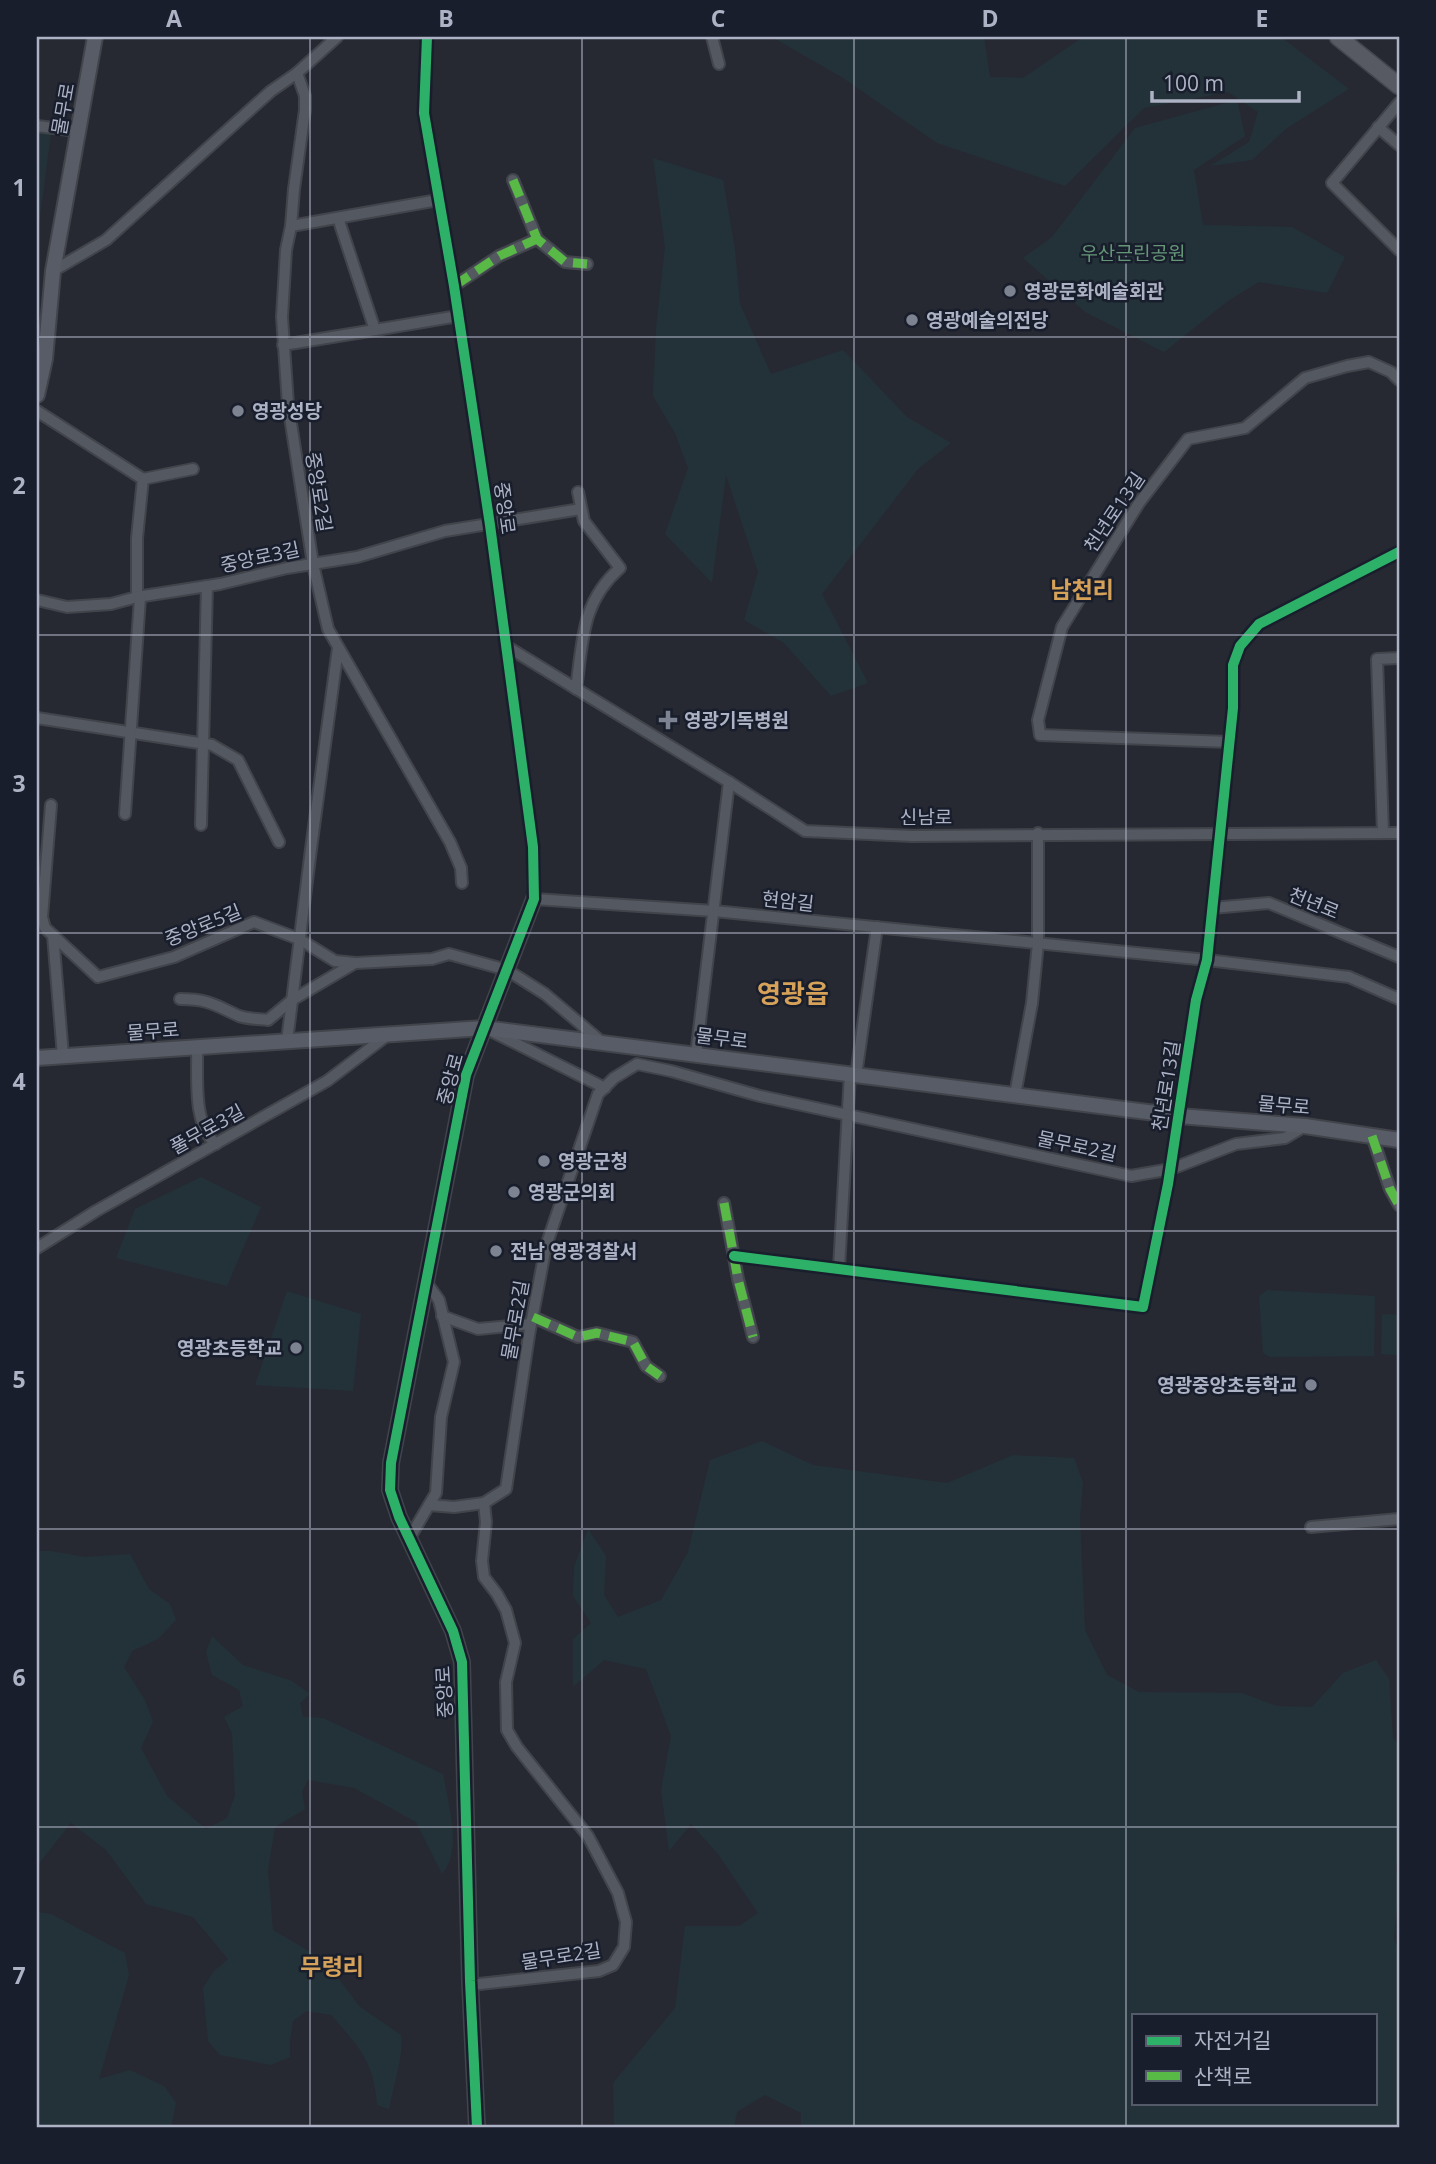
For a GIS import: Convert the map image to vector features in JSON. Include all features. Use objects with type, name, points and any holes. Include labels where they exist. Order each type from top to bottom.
[{"type":"main road","name":"물무로","points":[[37,394],[45,359],[53,271],[95,37]]},
{"type":"main road","points":[[1338,37],[1399,86]]},
{"type":"main road","name":"중앙로","points":[[477,2127],[470,1985],[461,1662],[453,1631],[399,1517],[390,1490],[391,1463],[466,1075],[534,899]]},
{"type":"main road","name":"물무로","points":[[37,1058],[484,1028],[1179,1116],[1305,1126],[1399,1140]]},
{"type":"street","name":"중앙로","points":[[427,37],[424,113],[454,286],[490,525],[533,847],[534,899]]},
{"type":"street","points":[[712,37],[719,64]]},
{"type":"street","points":[[53,271],[106,240],[271,91],[297,73],[329,39]]},
{"type":"street","name":"중앙로2길","points":[[297,73],[305,96],[305,110],[283,273],[283,345],[288,404],[313,564],[328,629],[450,842],[461,868],[462,883]]},
{"type":"street","points":[[1399,103],[1332,183],[1399,250]]},
{"type":"street","points":[[37,126],[78,131]]},
{"type":"street","points":[[1378,127],[1399,145]]},
{"type":"street","points":[[513,180],[537,240],[565,262],[587,264]]},
{"type":"street","points":[[291,226],[438,200]]},
{"type":"street","points":[[338,218],[375,330]]},
{"type":"street","points":[[454,286],[499,256],[537,240]]},
{"type":"street","points":[[283,345],[458,316]]},
{"type":"street","name":"천년로13길","points":[[1229,743],[1040,735],[1038,720],[1062,627],[1139,503],[1188,439],[1245,428],[1305,378],[1347,366],[1369,362],[1391,372],[1399,380]]},
{"type":"street","points":[[37,411],[143,479],[193,469]]},
{"type":"street","points":[[125,814],[139,598],[137,538],[143,479]]},
{"type":"street","points":[[576,689],[586,615],[596,594],[620,568],[584,521],[578,492]]},
{"type":"street","name":"중앙로3길","points":[[37,600],[67,607],[111,604],[357,557],[445,531],[581,509]]},
{"type":"street","name":"천년로13길","points":[[734,1256],[1143,1307],[1171,1168],[1196,1000],[1207,960],[1233,708],[1233,664],[1240,646],[1259,624],[1399,552]]},
{"type":"street","points":[[201,825],[207,586]]},
{"type":"street","name":"신남로","points":[[506,646],[805,831],[912,836],[1399,832]]},
{"type":"street","points":[[288,1041],[338,648]]},
{"type":"street","points":[[1383,833],[1377,659],[1399,658]]},
{"type":"street","points":[[37,718],[212,745],[238,760],[279,842]]},
{"type":"street","points":[[696,1055],[729,782]]},
{"type":"street","points":[[51,805],[41,916],[63,1056]]},
{"type":"street","points":[[1015,1095],[1032,1003],[1038,943],[1038,833]]},
{"type":"street","name":"현암길","points":[[534,899],[714,911],[1207,960],[1349,977],[1399,999]]},
{"type":"street","name":"천년로","points":[[1212,908],[1269,903],[1399,957]]},
{"type":"street","name":"중앙로5길","points":[[45,929],[97,977],[174,957],[254,922],[299,939],[335,961],[356,963],[432,959],[449,954],[507,970],[545,994],[603,1043]]},
{"type":"street","points":[[839,1268],[848,1115],[877,927]]},
{"type":"street","points":[[180,999],[207,1001],[242,1017],[268,1020],[292,1000],[356,963]]},
{"type":"street","points":[[484,1028],[605,1088]]},
{"type":"street","name":"풀무로3길","points":[[37,1248],[96,1211],[327,1081],[389,1034]]},
{"type":"street","points":[[197,1047],[200,1112],[208,1137],[216,1143]]},
{"type":"street","name":"물무로2길","points":[[470,1985],[599,1971],[613,1965],[624,1947],[626,1922],[618,1893],[588,1836],[517,1747],[508,1730],[506,1682],[515,1643],[506,1610],[498,1594],[484,1577],[482,1561],[486,1522],[484,1503],[506,1489],[546,1246],[598,1094],[614,1079],[637,1064],[760,1096],[1131,1176],[1171,1168],[1236,1144],[1285,1138],[1305,1126]]},
{"type":"street","points":[[1372,1136],[1390,1189],[1399,1205]]},
{"type":"street","points":[[724,1203],[753,1337]]},
{"type":"street","points":[[409,1539],[436,1493],[441,1417],[454,1362],[439,1300],[426,1282]]},
{"type":"street","points":[[443,1316],[478,1329],[532,1320],[578,1337],[597,1333],[633,1342],[646,1366],[660,1376]]},
{"type":"street","points":[[429,1505],[454,1507],[484,1503]]},
{"type":"street","points":[[1311,1527],[1399,1519]]},
{"type":"green space","points":[[772,37],[984,37],[990,77],[1023,78],[1083,37],[1281,37],[1349,89],[1287,128],[1252,160],[1210,166],[1249,142],[1258,112],[1228,92],[1144,108],[1065,186],[937,143],[843,78]]},
{"type":"green space","name":"우산근린공원","points":[[1237,100],[1245,136],[1194,170],[1203,225],[1292,227],[1345,257],[1327,293],[1259,282],[1228,301],[1164,352],[1085,312],[1023,258],[1052,237],[1135,128]]},
{"type":"green space","points":[[37,131],[51,132],[37,240]]},
{"type":"green space","points":[[653,158],[723,180],[735,250],[740,304],[771,374],[843,350],[907,417],[951,443],[918,469],[822,594],[868,683],[831,696],[784,643],[744,620],[758,572],[726,475],[712,583],[665,534],[688,468],[675,433],[653,396],[656,329],[665,247]]},
{"type":"green space","points":[[201,1177],[261,1207],[227,1286],[116,1258],[135,1209]]},
{"type":"green space","points":[[1267,1290],[1375,1296],[1374,1356],[1270,1357],[1263,1353],[1259,1296]]},
{"type":"green space","points":[[287,1291],[361,1314],[353,1391],[255,1385]]},
{"type":"green space","points":[[1382,1314],[1399,1315],[1399,1355],[1381,1354]]},
{"type":"green space","points":[[762,1441],[813,1465],[947,1483],[1013,1455],[1074,1458],[1083,1483],[1080,1518],[1085,1630],[1107,1675],[1139,1692],[1242,1693],[1277,1706],[1312,1707],[1343,1673],[1376,1660],[1389,1679],[1393,1738],[1399,1744],[1399,1847],[1396,1868],[1399,1888],[1394,1937],[1399,1954],[1399,2127],[801,2127],[801,2113],[765,2095],[737,2112],[734,2127],[614,2127],[613,2083],[675,2008],[685,1926],[739,1926],[758,1913],[718,1854],[691,1824],[669,1851],[661,1790],[671,1736],[646,1669],[604,1660],[573,1687],[573,1639],[591,1623],[573,1596],[574,1567],[588,1529],[606,1556],[604,1595],[618,1617],[661,1600],[688,1552],[710,1460]]},
{"type":"green space","points":[[37,1551],[85,1557],[130,1554],[149,1589],[170,1604],[176,1620],[158,1639],[132,1651],[124,1667],[145,1700],[153,1722],[141,1748],[167,1796],[206,1829],[227,1818],[235,1795],[232,1733],[224,1717],[243,1706],[239,1690],[212,1675],[206,1652],[212,1636],[243,1665],[292,1681],[310,1694],[300,1703],[303,1717],[323,1718],[443,1774],[453,1839],[452,1852],[442,1874],[416,1822],[354,1788],[308,1780],[302,1792],[305,1809],[275,1827],[268,1870],[273,1930],[312,1953],[336,1975],[359,2006],[401,2035],[400,2062],[389,2109],[377,2105],[369,2066],[350,2036],[331,2015],[307,2011],[293,2021],[290,2057],[271,2065],[220,2055],[208,2041],[203,1988],[214,1971],[228,1959],[193,1917],[146,1904],[106,1850],[71,1823],[37,1866]]},
{"type":"green space","points":[[37,1912],[51,1914],[125,1953],[129,1975],[99,2079],[130,2070],[164,2086],[176,2103],[171,2127],[37,2127]]},
{"type":"marked path","points":[[513,180],[537,239],[565,262],[587,264]]},
{"type":"marked path","points":[[454,286],[499,256],[537,239]]},
{"type":"marked path","points":[[1372,1136],[1390,1189],[1399,1205]]},
{"type":"marked path","points":[[724,1203],[738,1279],[753,1337]]},
{"type":"marked path","points":[[533,1317],[578,1337],[597,1333],[633,1342],[646,1366],[660,1376]]},
{"type":"cycle path","points":[[427,37],[424,113],[454,286],[490,525],[533,847],[534,899],[466,1075],[391,1463],[390,1490],[399,1517],[453,1631],[462,1662],[470,1981],[477,2127]]},
{"type":"cycle path","points":[[734,1256],[1143,1307],[1168,1184],[1196,1000],[1207,960],[1233,708],[1233,665],[1240,646],[1259,624],[1399,552]]},
{"type":"place","name":"영광문화예술회관","points":[[1010,291]]},
{"type":"place","name":"영광예술의전당","points":[[912,320]]},
{"type":"place","name":"영광성당","points":[[238,411]]},
{"type":"place","name":"영광기독병원","points":[[668,720]]},
{"type":"place","name":"영광군청","points":[[544,1161]]},
{"type":"place","name":"영광군의회","points":[[514,1192]]},
{"type":"place","name":"전남 영광경찰서","points":[[496,1251]]},
{"type":"place","name":"영광초등학교","points":[[296,1348]]},
{"type":"place","name":"영광중앙초등학교","points":[[1311,1385]]},
{"type":"district","name":"남천리","points":[[1082,590]]},
{"type":"district","name":"영광읍","points":[[793,994]]},
{"type":"district","name":"무령리","points":[[332,1967]]}]
